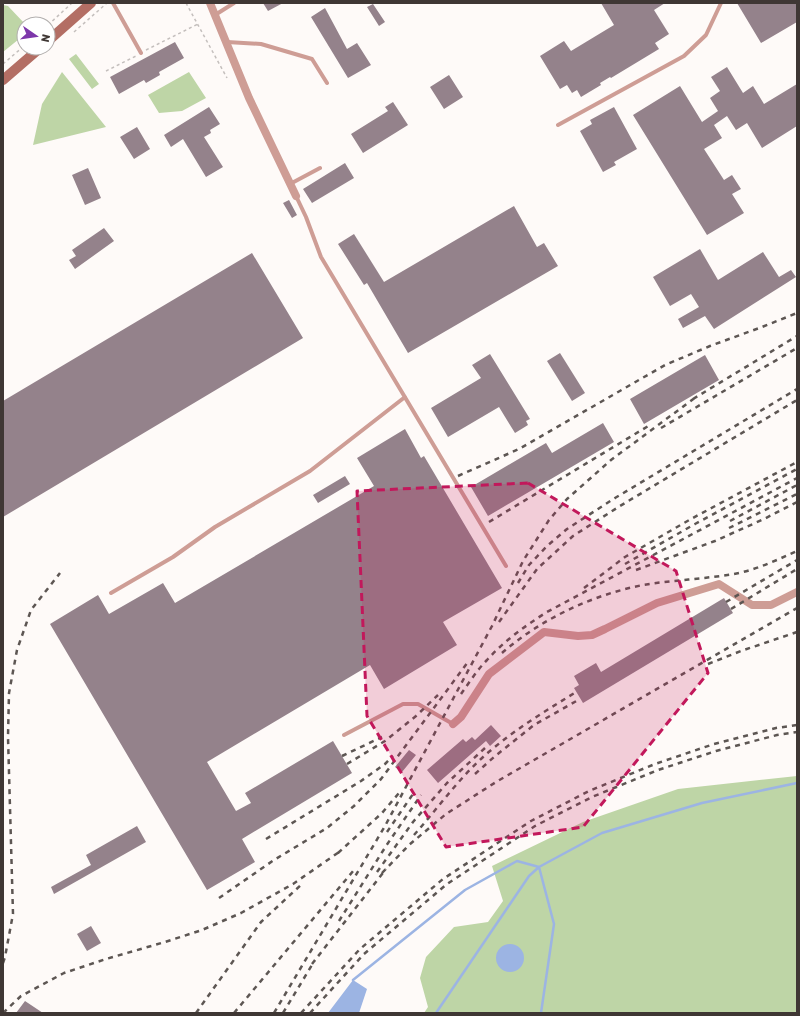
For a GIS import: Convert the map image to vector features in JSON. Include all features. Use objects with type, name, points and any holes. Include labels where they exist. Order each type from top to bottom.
[{"type":"main road","points":[[56,34],[91,3]]},
{"type":"main road","points":[[3,80],[31,56]]},
{"type":"street","points":[[210,3],[249,98],[296,196]]},
{"type":"street","points":[[453,724],[461,717],[489,674],[544,632],[578,636],[592,634],[657,603],[719,584],[752,605],[771,605],[797,592]]},
{"type":"lane","points":[[113,3],[141,53]]},
{"type":"lane","points":[[215,16],[234,3]]},
{"type":"lane","points":[[558,125],[684,56],[706,35],[721,3]]},
{"type":"lane","points":[[227,42],[261,44],[312,59],[327,83]]},
{"type":"lane","points":[[290,184],[320,168]]},
{"type":"lane","points":[[296,196],[306,217],[321,257],[506,566]]},
{"type":"lane","points":[[111,593],[173,557],[215,527],[310,472],[405,397]]},
{"type":"lane","points":[[344,735],[403,704],[418,704],[453,724]]},
{"type":"path","points":[[56,18],[72,3]]},
{"type":"path","points":[[70,33],[76,31],[107,3]]},
{"type":"path","points":[[186,3],[227,78]]},
{"type":"path","points":[[106,71],[198,24]]},
{"type":"path","points":[[3,64],[16,53]]},
{"type":"highlighted area","points":[[528,483],[676,571],[708,673],[583,827],[446,847],[367,716],[357,491]]},
{"type":"green space","points":[[3,5],[8,6],[17,16],[16,16],[16,41],[3,52]]},
{"type":"green space","points":[[76,54],[99,84],[92,89],[69,59]]},
{"type":"green space","points":[[62,72],[106,127],[33,145],[42,104]]},
{"type":"green space","points":[[189,72],[206,98],[182,111],[159,113],[148,95]]},
{"type":"green space","points":[[797,776],[797,1013],[424,1013],[428,1007],[420,978],[426,957],[454,927],[488,922],[503,901],[492,866],[583,822],[678,789]]},
{"type":"water","points":[[510,944],[520,948],[524,958],[520,968],[510,972],[500,968],[496,958],[500,948]]},
{"type":"water","points":[[353,980],[367,989],[359,1013],[328,1013]]},
{"type":"building","points":[[263,3],[283,3],[268,11]]},
{"type":"building","points":[[601,3],[665,3],[654,10],[669,34],[655,43],[659,49],[600,83],[601,85],[581,97],[577,90],[572,93],[567,85],[560,89],[540,56],[564,41],[571,51],[614,25]]},
{"type":"building","points":[[737,3],[797,3],[797,22],[761,43]]},
{"type":"building","points":[[373,4],[385,22],[379,26],[367,7]]},
{"type":"building","points":[[325,8],[347,49],[357,43],[371,65],[348,78],[311,17]]},
{"type":"building","points":[[175,42],[184,58],[159,72],[160,75],[146,83],[144,80],[119,94],[110,77]]},
{"type":"building","points":[[727,67],[743,93],[753,86],[764,104],[797,84],[797,126],[762,148],[747,123],[736,130],[727,116],[714,125],[722,138],[704,149],[724,180],[732,175],[741,189],[732,194],[744,213],[707,235],[633,115],[680,86],[702,122],[718,111],[710,98],[720,91],[711,77]]},
{"type":"building","points":[[449,75],[463,97],[444,109],[430,87]]},
{"type":"building","points":[[393,102],[408,125],[363,153],[351,134],[388,111],[385,107]]},
{"type":"building","points":[[209,107],[220,124],[210,130],[211,133],[204,137],[223,167],[206,177],[183,139],[171,147],[164,135]]},
{"type":"building","points":[[614,107],[637,149],[614,162],[616,165],[603,172],[580,131],[592,124],[590,120]]},
{"type":"building","points":[[137,127],[150,149],[134,159],[120,137]]},
{"type":"building","points":[[345,163],[354,178],[312,203],[303,189]]},
{"type":"building","points":[[88,168],[101,198],[85,205],[72,175]]},
{"type":"building","points":[[289,200],[297,215],[292,218],[283,203]]},
{"type":"building","points":[[514,206],[537,247],[544,243],[558,266],[408,353],[367,283],[364,285],[338,244],[354,234],[384,282]]},
{"type":"building","points":[[104,228],[114,241],[75,269],[69,260],[76,256],[72,250]]},
{"type":"building","points":[[700,249],[718,280],[763,252],[779,277],[791,270],[796,277],[714,329],[705,316],[683,328],[678,319],[699,307],[691,294],[670,306],[653,277]]},
{"type":"building","points":[[252,253],[303,338],[3,517],[3,401]]},
{"type":"building","points":[[560,353],[585,393],[572,401],[547,361]]},
{"type":"building","points":[[490,354],[530,419],[526,421],[528,425],[515,433],[499,407],[448,437],[431,408],[481,378],[472,365]]},
{"type":"building","points":[[705,355],[719,380],[644,424],[630,399]]},
{"type":"building","points":[[603,423],[614,442],[488,516],[471,487],[546,443],[552,453]]},
{"type":"building","points":[[405,429],[421,458],[424,456],[502,588],[443,622],[457,645],[384,689],[370,665],[207,762],[236,811],[251,803],[245,793],[333,741],[352,773],[242,839],[255,862],[207,890],[50,624],[98,595],[109,614],[163,583],[175,603],[374,486],[357,458]]},
{"type":"building","points":[[345,476],[350,484],[318,503],[313,495]]},
{"type":"building","points":[[724,598],[733,613],[583,703],[574,688],[579,685],[574,676],[596,663],[601,672]]},
{"type":"building","points":[[491,725],[501,736],[490,746],[486,741],[438,783],[427,770],[463,739],[466,742],[472,737],[475,740]]},
{"type":"building","points":[[409,750],[416,755],[402,772],[395,767]]},
{"type":"building","points":[[137,826],[146,842],[54,894],[51,887],[91,865],[86,855]]},
{"type":"building","points":[[91,926],[101,943],[87,951],[77,934]]},
{"type":"building","points":[[25,1001],[43,1013],[16,1013]]},
{"type":"waterway","points":[[436,1013],[529,876],[539,867],[602,833],[702,803],[797,783]]},
{"type":"waterway","points":[[353,980],[465,890],[517,861],[539,867],[554,924],[541,1013]]},
{"type":"railway","points":[[458,476],[519,449],[665,365],[797,313]]},
{"type":"railway","points":[[693,399],[797,336]]},
{"type":"railway","points":[[661,428],[797,348]]},
{"type":"railway","points":[[518,583],[529,565],[547,546],[567,529],[615,498],[797,389]]},
{"type":"railway","points":[[274,1013],[385,826],[492,626],[523,561],[549,520],[567,499],[611,460],[696,397]]},
{"type":"railway","points":[[499,622],[537,569],[573,536],[620,506],[797,400]]},
{"type":"railway","points":[[489,522],[650,425]]},
{"type":"railway","points":[[584,588],[625,557],[691,519],[797,462]]},
{"type":"railway","points":[[625,564],[797,469]]},
{"type":"railway","points":[[461,694],[480,668],[500,646],[547,612],[797,478]]},
{"type":"railway","points":[[730,521],[797,485]]},
{"type":"railway","points":[[729,528],[797,494]]},
{"type":"railway","points":[[636,570],[715,541],[797,502]]},
{"type":"railway","points":[[502,653],[533,629],[550,619],[605,595],[643,585],[734,574],[750,570],[797,551]]},
{"type":"railway","points":[[726,602],[797,560]]},
{"type":"railway","points":[[731,609],[797,569]]},
{"type":"railway","points":[[3,963],[13,914],[8,737],[9,693],[17,650],[31,610],[60,573]]},
{"type":"railway","points":[[382,873],[409,845],[446,814],[496,782],[797,608]]},
{"type":"railway","points":[[708,664],[797,632]]},
{"type":"railway","points":[[219,898],[274,860],[327,828],[354,806],[381,779],[468,662]]},
{"type":"railway","points":[[414,835],[479,760],[521,727],[576,692]]},
{"type":"railway","points":[[347,764],[385,741],[416,716],[438,695]]},
{"type":"railway","points":[[475,774],[534,725],[580,699]]},
{"type":"railway","points":[[301,1013],[360,949],[443,879],[531,821],[589,791],[655,764],[714,744],[776,728],[797,725]]},
{"type":"railway","points":[[310,1013],[364,954],[447,884],[535,826],[592,797],[658,770],[716,751],[777,735],[797,732]]},
{"type":"railway","points":[[342,756],[382,737]]},
{"type":"railway","points":[[377,872],[413,822],[447,783],[485,748]]},
{"type":"railway","points":[[266,839],[361,781],[385,764],[393,756]]},
{"type":"railway","points":[[387,832],[415,791]]},
{"type":"railway","points":[[338,853],[382,813],[399,793]]},
{"type":"railway","points":[[339,921],[386,846],[421,795]]},
{"type":"railway","points":[[3,1013],[21,996],[64,973],[202,930],[241,913],[293,884],[342,850]]},
{"type":"railway","points":[[312,964],[386,869]]},
{"type":"railway","points":[[234,1013],[354,870]]},
{"type":"railway","points":[[196,1013],[261,922],[303,883]]},
{"type":"railway","points":[[283,1013],[315,960]]}]
